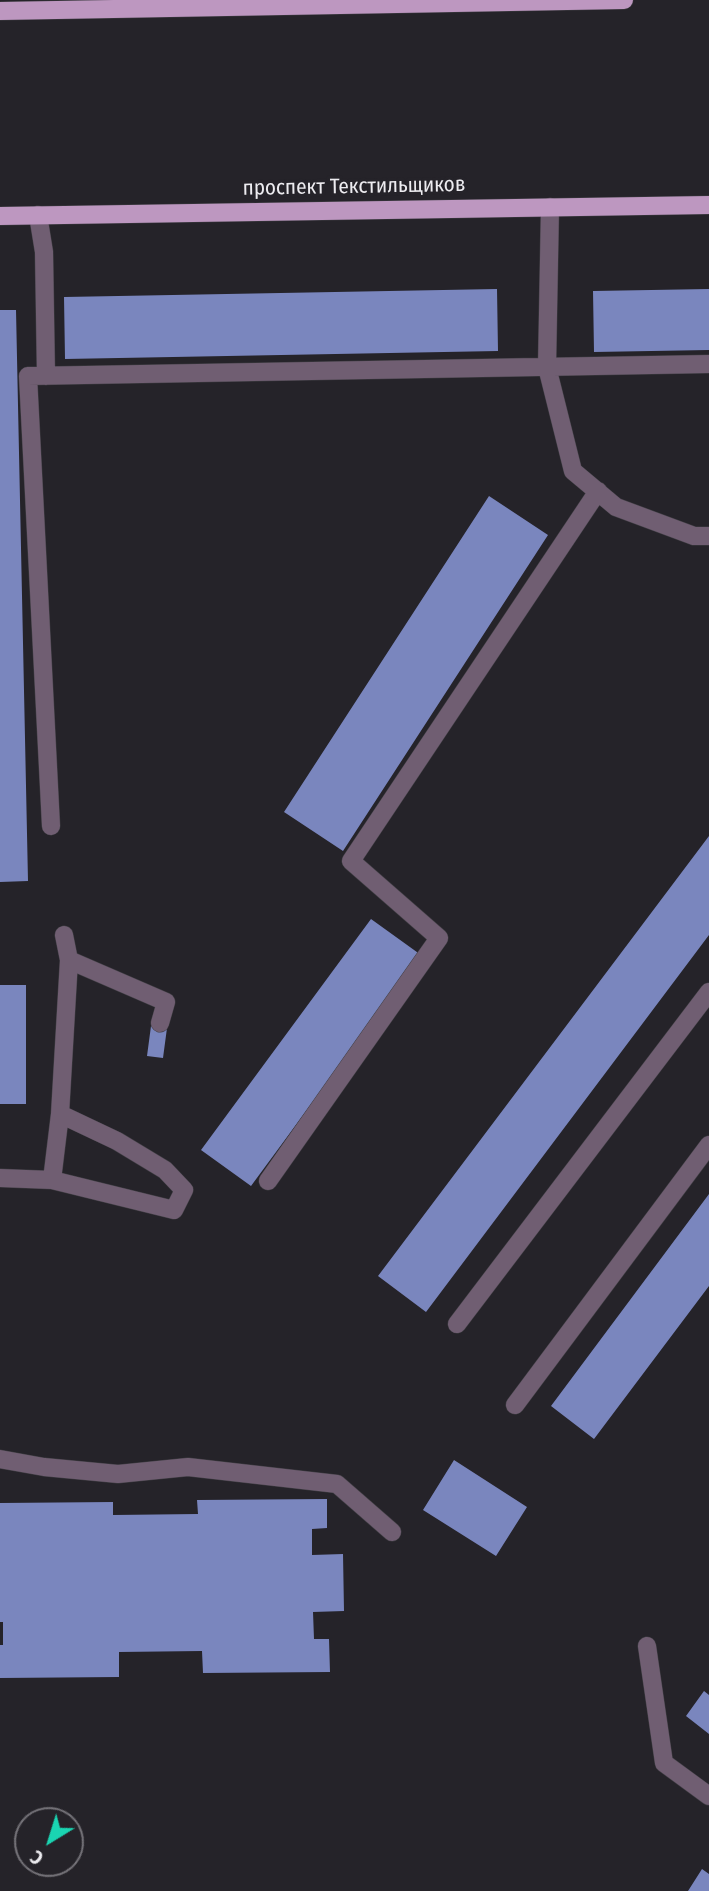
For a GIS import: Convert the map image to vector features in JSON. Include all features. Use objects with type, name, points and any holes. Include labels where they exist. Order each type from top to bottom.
[{"type":"main road","points":[[0,11],[168,4],[624,0]]},
{"type":"main road","name":"проспект Текстильщиков","points":[[0,216],[709,205]]},
{"type":"lane","points":[[550,207],[547,367],[573,471],[616,507],[694,536],[709,536]]},
{"type":"lane","points":[[38,215],[44,252],[46,376]]},
{"type":"lane","points":[[51,826],[28,376],[709,364]]},
{"type":"lane","points":[[268,1181],[439,938],[351,861],[598,491]]},
{"type":"lane","points":[[52,1180],[60,1114],[69,960],[64,935]]},
{"type":"lane","points":[[69,960],[166,1002],[160,1023]]},
{"type":"lane","points":[[457,1324],[709,992]]},
{"type":"lane","points":[[0,1178],[52,1180],[174,1210],[184,1190],[165,1170],[117,1141],[60,1114]]},
{"type":"lane","points":[[515,1405],[709,1145]]},
{"type":"lane","points":[[0,1459],[44,1468],[118,1474],[188,1468],[337,1484],[392,1532]]},
{"type":"lane","points":[[647,1646],[664,1763],[709,1796]]},
{"type":"building","points":[[497,289],[498,351],[65,359],[64,297]]},
{"type":"building","points":[[709,289],[709,350],[594,352],[593,291]]},
{"type":"building","points":[[0,310],[16,310],[28,881],[0,882]]},
{"type":"building","points":[[489,496],[548,535],[343,851],[284,812]]},
{"type":"building","points":[[709,836],[709,935],[426,1312],[378,1276]]},
{"type":"building","points":[[371,919],[421,955],[251,1186],[201,1150]]},
{"type":"building","points":[[0,985],[26,985],[26,1104],[0,1104]]},
{"type":"building","points":[[151,1026],[167,1028],[163,1058],[147,1056]]},
{"type":"building","points":[[709,1194],[709,1286],[594,1439],[551,1406]]},
{"type":"building","points":[[454,1460],[527,1507],[496,1556],[423,1510]]},
{"type":"building","points":[[327,1499],[327,1528],[312,1529],[312,1555],[343,1554],[344,1611],[313,1612],[314,1639],[329,1639],[330,1672],[203,1673],[202,1651],[119,1652],[119,1677],[0,1678],[3,1622],[0,1622],[0,1503],[113,1502],[113,1515],[198,1514],[197,1500]]},
{"type":"building","points":[[704,1691],[709,1695],[709,1734],[686,1716]]},
{"type":"building","points":[[702,1869],[709,1874],[709,1891],[688,1891]]}]
